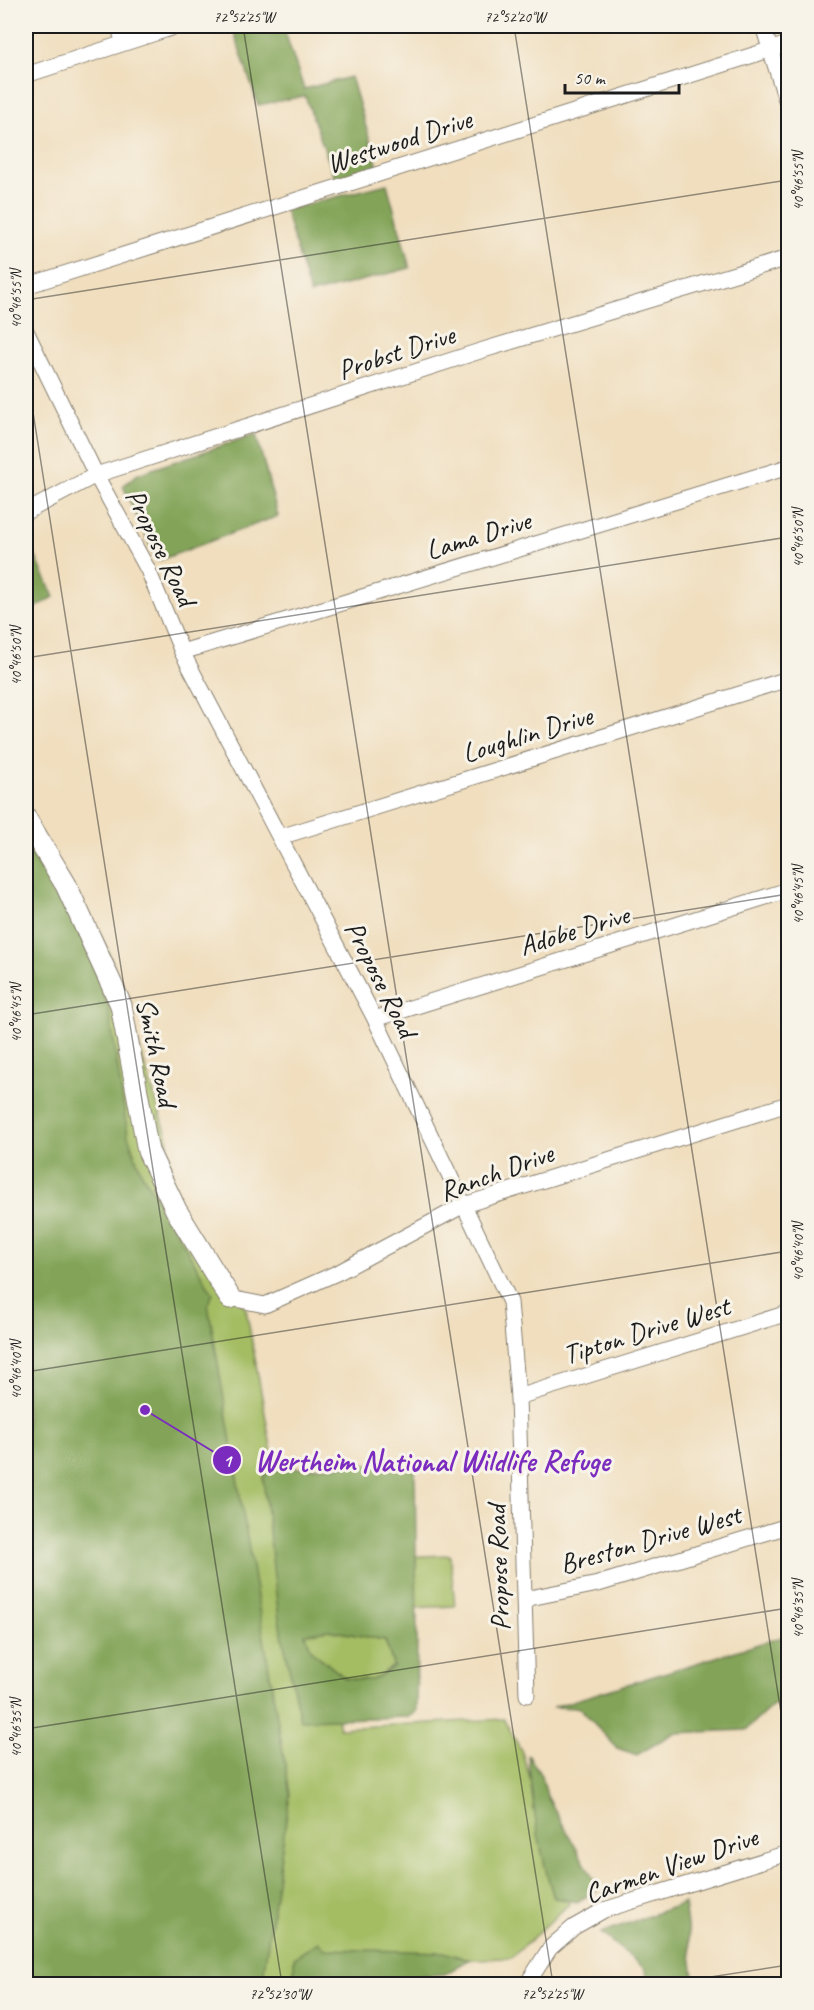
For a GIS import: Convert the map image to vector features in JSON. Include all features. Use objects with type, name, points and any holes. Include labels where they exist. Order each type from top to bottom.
[{"type":"street","points":[[119,26],[123,42]]},
{"type":"street","points":[[26,75],[177,26]]},
{"type":"street","points":[[763,26],[789,106]]},
{"type":"street","name":"Westwood Drive","points":[[26,286],[789,44]]},
{"type":"street","name":"Probst Drive","points":[[26,512],[96,475],[491,348],[789,258]]},
{"type":"street","name":"Propose Road","points":[[26,331],[96,475],[148,570],[182,652],[375,1019],[510,1302],[518,1397],[526,1695]]},
{"type":"street","name":"Lama Drive","points":[[182,652],[789,466]]},
{"type":"street","name":"Loughlin Drive","points":[[280,837],[789,679]]},
{"type":"street","name":"Smith Road","points":[[26,819],[66,885],[121,1005],[148,1151],[176,1210],[230,1298]]},
{"type":"street","name":"Adobe Drive","points":[[375,1019],[789,890]]},
{"type":"street","name":"Ranch Drive","points":[[230,1298],[265,1305],[339,1272],[464,1205],[789,1104]]},
{"type":"street","name":"Tipton Drive West","points":[[518,1397],[789,1313]]},
{"type":"street","name":"Breston Drive West","points":[[525,1599],[597,1584],[789,1526]]},
{"type":"street","name":"Carmen View Drive","points":[[527,1984],[550,1948],[574,1927],[604,1910],[789,1852]]},
{"type":"green space","points":[[232,26],[283,26],[304,89],[351,77],[378,167],[336,181],[305,96],[258,105]]},
{"type":"green space","points":[[387,184],[410,268],[310,294],[285,210]]},
{"type":"green space","points":[[256,434],[278,516],[157,561],[123,486],[138,474]]},
{"type":"green space","points":[[26,536],[54,597],[26,613]]},
{"type":"green space","points":[[26,810],[107,948],[167,1135],[174,1208],[246,1309],[283,1513],[309,1560],[450,1555],[455,1606],[318,1612],[328,1630],[385,1640],[394,1666],[372,1680],[345,1678],[326,1663],[339,1728],[504,1719],[522,1752],[569,1904],[511,1958],[341,1963],[339,1984],[26,1984]]},
{"type":"green space","points":[[26,846],[82,935],[109,1010],[128,1136],[141,1172],[213,1294],[208,1304],[290,1794],[264,1969],[266,1984],[26,1984]]},
{"type":"green space","points":[[415,1461],[416,1712],[408,1717],[300,1720],[279,1620],[263,1478],[269,1470]],"holes":[[[328,1630],[385,1640],[394,1667],[372,1680],[345,1678],[312,1651],[305,1634]]]},
{"type":"green space","points":[[788,1635],[788,1701],[773,1705],[746,1730],[674,1733],[637,1755],[617,1748],[580,1708],[553,1707]]},
{"type":"green space","points":[[528,1755],[542,1777],[547,1796],[599,1889],[577,1902],[554,1898],[537,1828]]},
{"type":"green space","points":[[684,1903],[695,1984],[650,1984],[645,1969],[601,1933]]},
{"type":"green space","points":[[318,1942],[325,1949],[444,1952],[469,1960],[445,1974],[330,1984],[294,1984],[294,1958]]},
{"type":"place","name":"Wertheim National Wildlife Refuge","points":[[145,1410]]}]
